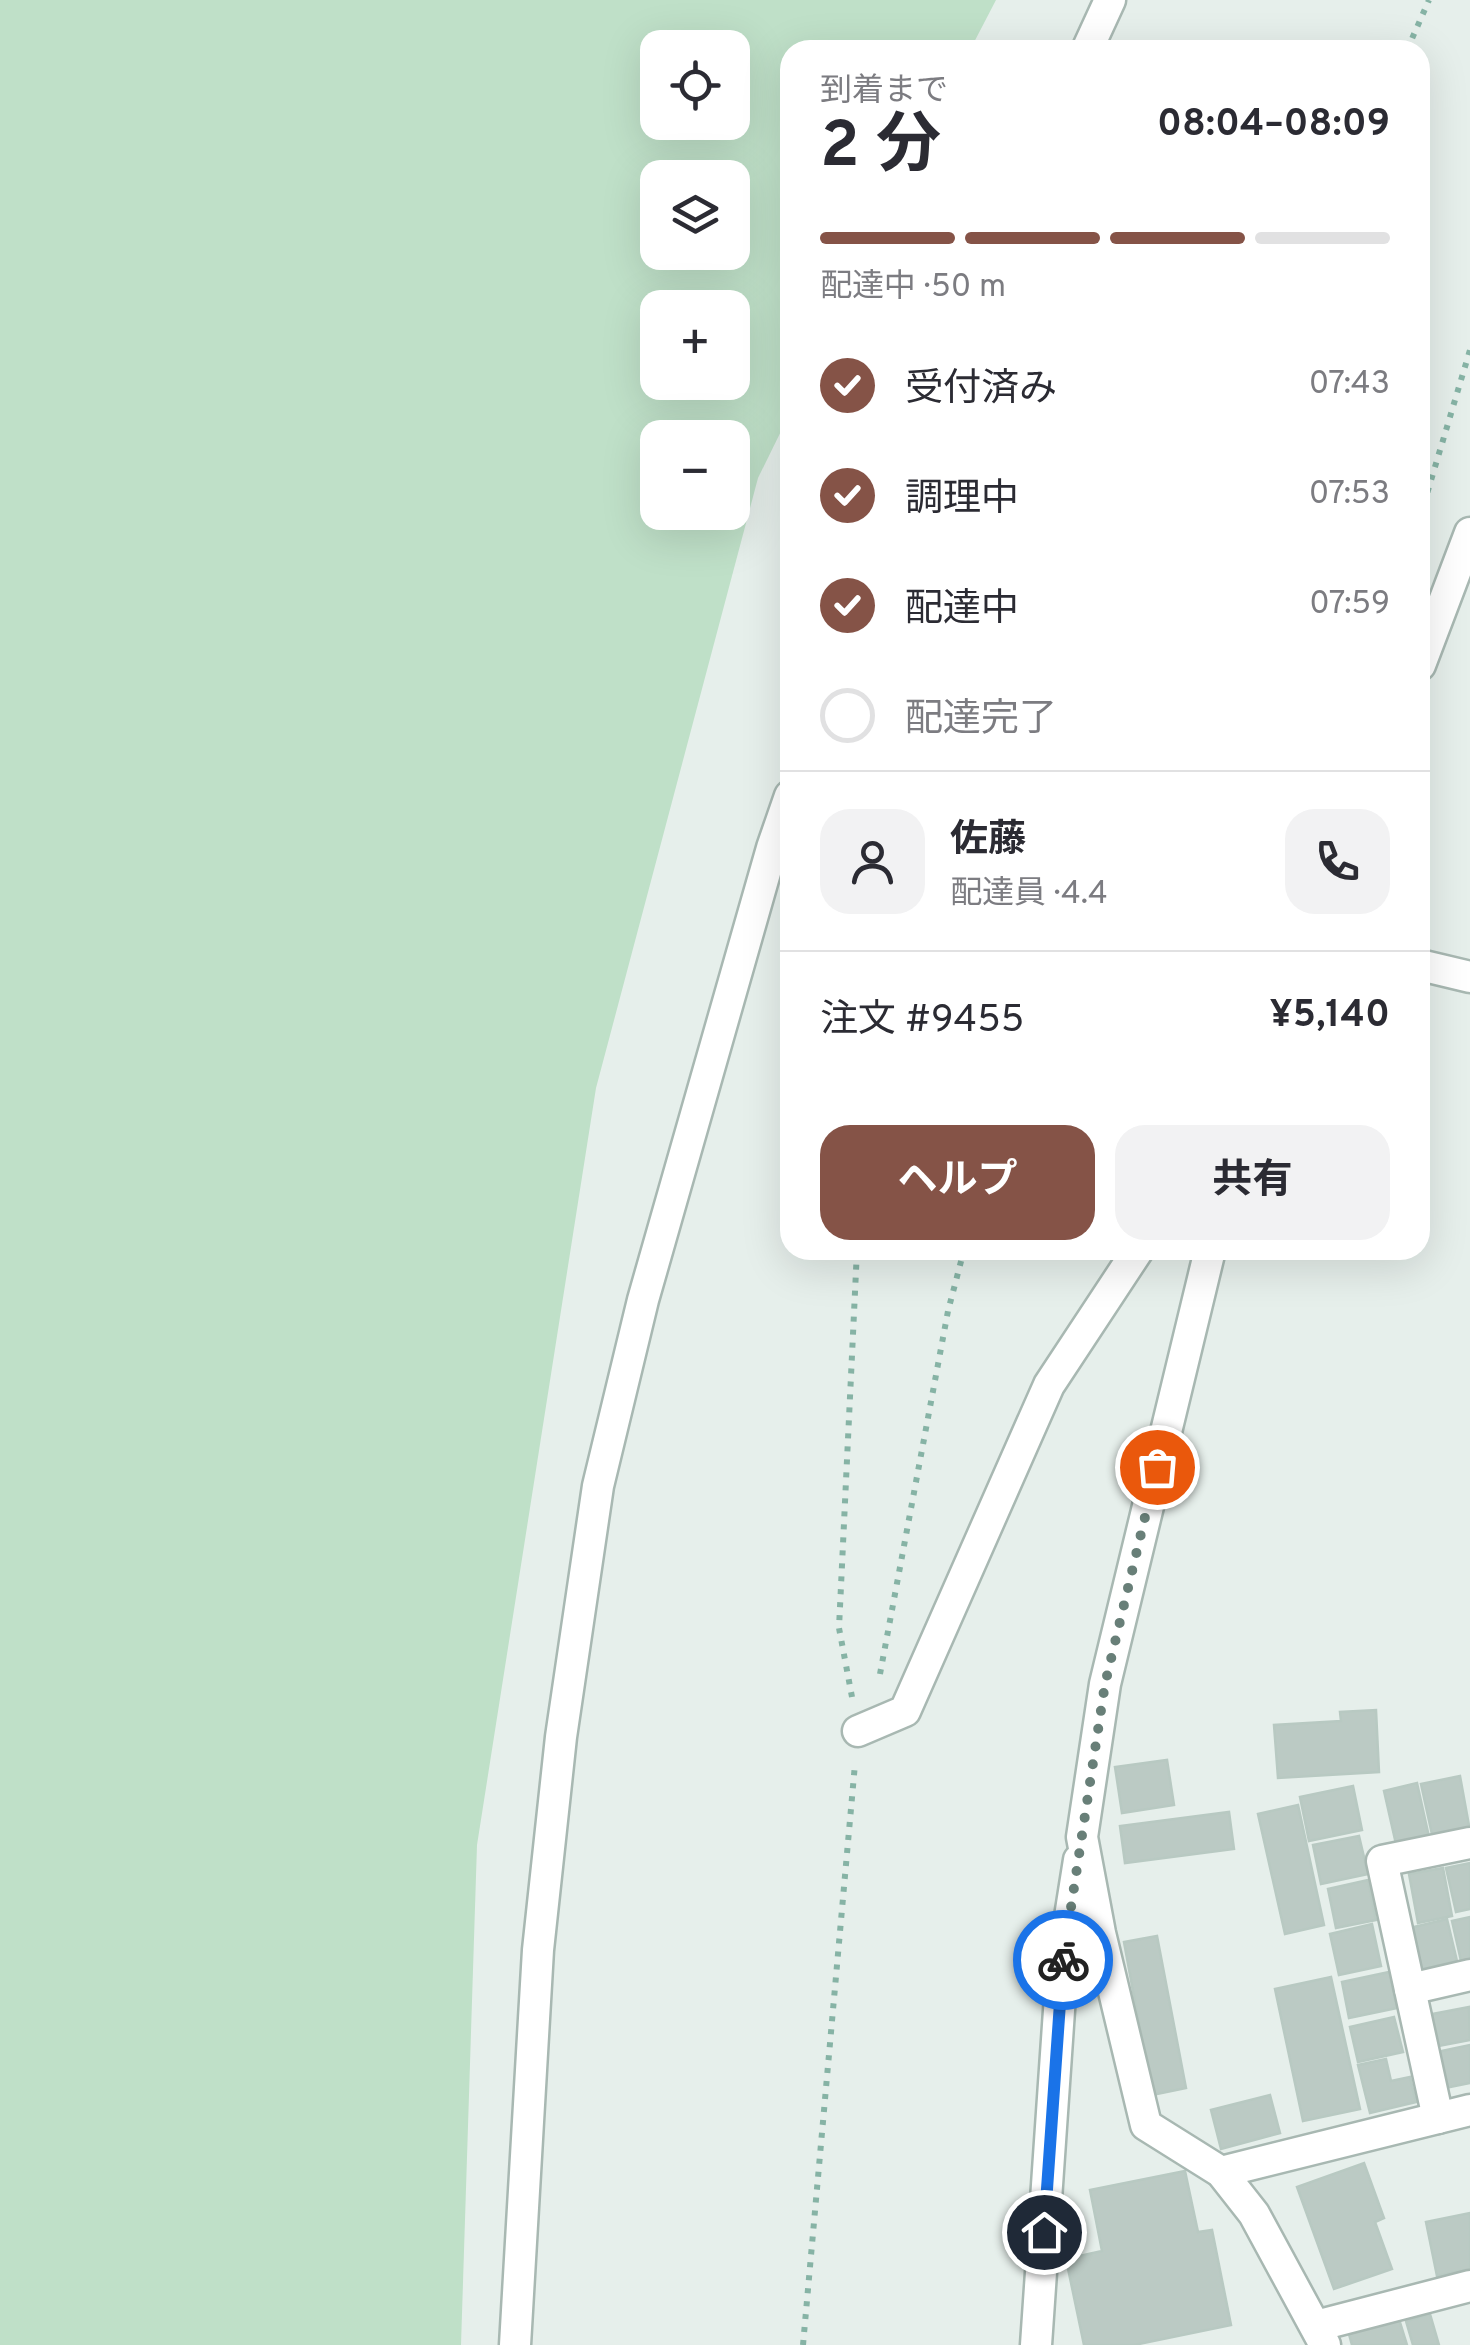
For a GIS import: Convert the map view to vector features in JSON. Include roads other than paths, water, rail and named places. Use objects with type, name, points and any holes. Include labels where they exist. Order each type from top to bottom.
[{"type":"street","points":[[1092,40],[1110,0]]},
{"type":"street","points":[[1430,638],[1470,533]]},
{"type":"street","points":[[515,2345],[538,1950],[560,1737],[598,1486],[643,1300],[780,825]]},
{"type":"street","points":[[1430,966],[1470,976]]},
{"type":"street","points":[[858,1731],[905,1711],[1049,1386],[1131,1260]]},
{"type":"street","points":[[1036,2345],[1062,1967],[1105,1684],[1208,1260]]},
{"type":"street","points":[[1082,1837],[1100,1933],[1146,2125],[1221,2172],[1254,2214],[1320,2335],[1470,2286]]},
{"type":"street","points":[[1438,2118],[1382,1861],[1470,1843]]},
{"type":"street","points":[[1410,1988],[1470,1975]]},
{"type":"street","points":[[1221,2172],[1470,2110]]}]
